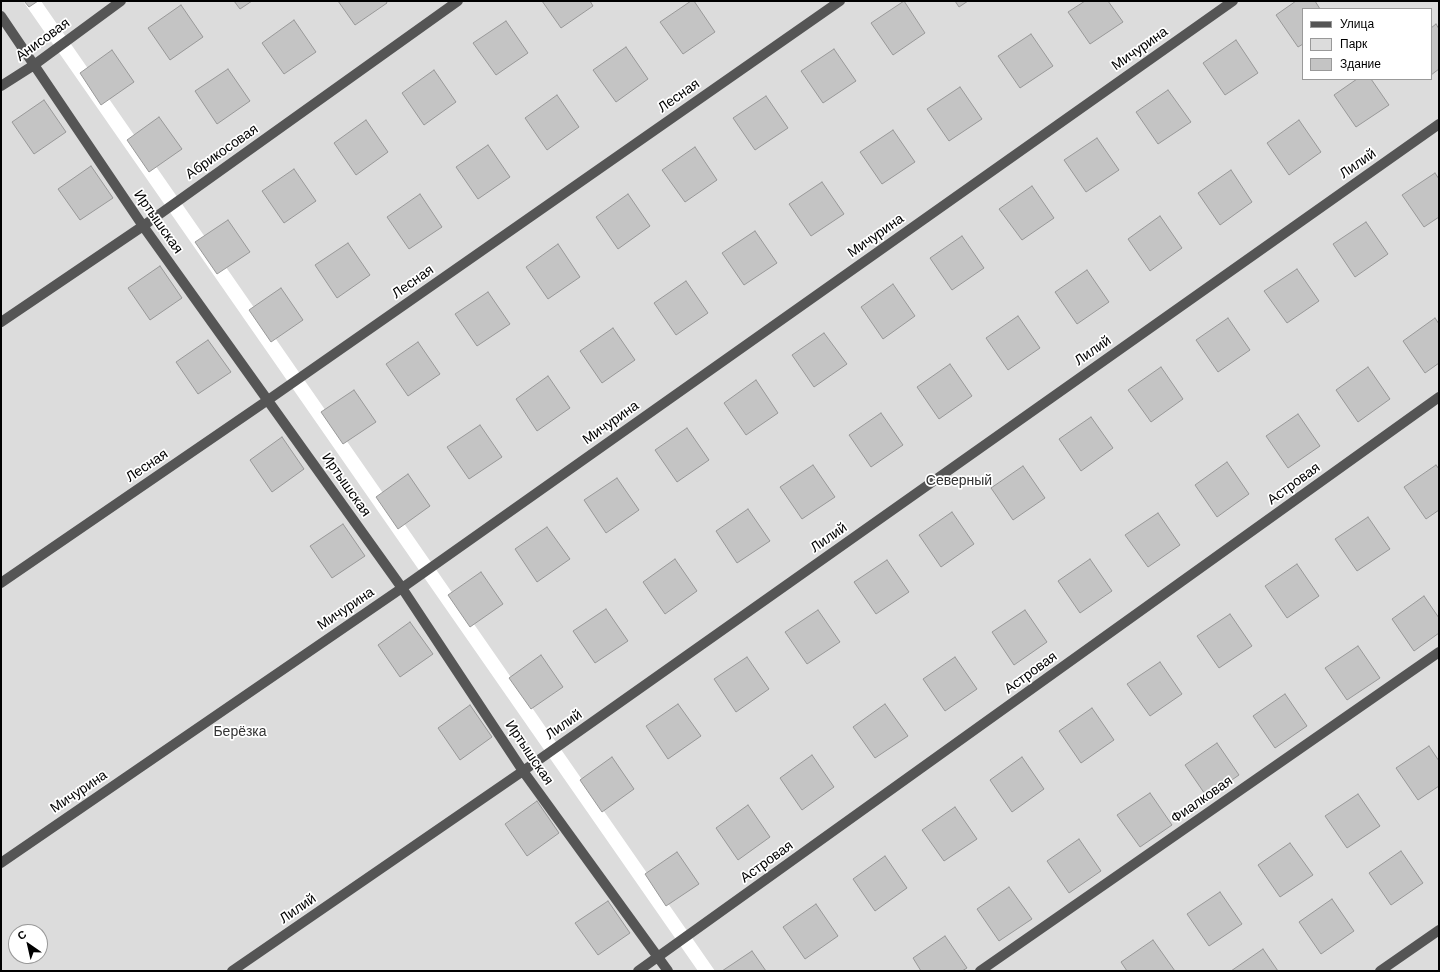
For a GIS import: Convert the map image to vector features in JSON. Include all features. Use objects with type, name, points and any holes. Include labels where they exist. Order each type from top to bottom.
[{"type":"street","name":"Анисовая","points":[[1,86],[34,65],[121,1]]},
{"type":"street","name":"Абрикосовая","points":[[1,322],[143,226],[458,1]]},
{"type":"street","name":"Лесная","points":[[1,583],[268,400],[840,1]]},
{"type":"street","name":"Мичурина","points":[[1,863],[402,588],[1233,1]]},
{"type":"street","name":"Иртышская","points":[[1,16],[143,226],[402,588],[523,771],[668,971]]},
{"type":"street","name":"Лилий","points":[[232,971],[523,771],[1439,124]]},
{"type":"street","name":"Астровая","points":[[638,971],[1439,397]]},
{"type":"street","name":"Фиалковая","points":[[980,971],[1439,652]]},
{"type":"street","points":[[1380,971],[1439,930]]},
{"type":"green space","name":"Берёзка","points":[[1,1],[23,1],[698,971],[1,971]]},
{"type":"green space","name":"Северный","points":[[41,1],[1439,1],[1439,971],[715,971]]},
{"type":"building","points":[[24,1],[38,1],[29,7]]},
{"type":"building","points":[[234,1],[252,1],[240,9]]},
{"type":"building","points":[[338,1],[386,1],[387,3],[355,25]]},
{"type":"building","points":[[542,1],[590,1],[593,6],[561,28]]},
{"type":"building","points":[[691,1],[694,1],[715,32],[683,54],[660,22]]},
{"type":"building","points":[[904,1],[925,33],[893,55],[871,23]]},
{"type":"building","points":[[955,1],[968,1],[959,7]]},
{"type":"building","points":[[1085,1],[1108,1],[1123,22],[1090,44],[1068,12]]},
{"type":"building","points":[[1296,1],[1315,1],[1319,8],[1302,8],[1302,45],[1298,47],[1276,15]]},
{"type":"building","points":[[181,5],[203,37],[170,60],[148,28]]},
{"type":"building","points":[[294,20],[316,52],[284,74],[262,43]]},
{"type":"building","points":[[506,21],[528,53],[496,75],[473,43]]},
{"type":"building","points":[[1436,24],[1439,29],[1439,69],[1432,74],[1432,27]]},
{"type":"building","points":[[1031,34],[1053,66],[1020,88],[998,56]]},
{"type":"building","points":[[1236,40],[1258,73],[1225,95],[1203,63]]},
{"type":"building","points":[[626,47],[648,79],[616,102],[593,70]]},
{"type":"building","points":[[834,49],[856,81],[823,103],[801,71]]},
{"type":"building","points":[[112,50],[134,82],[101,105],[80,73]]},
{"type":"building","points":[[228,69],[250,101],[217,124],[195,91]]},
{"type":"building","points":[[434,70],[456,102],[424,125],[402,93]]},
{"type":"building","points":[[1356,80],[1372,80],[1389,105],[1356,127],[1334,95]]},
{"type":"building","points":[[960,87],[982,119],[949,141],[927,109]]},
{"type":"building","points":[[1168,90],[1191,122],[1158,144],[1136,112]]},
{"type":"building","points":[[557,95],[579,127],[547,150],[525,118]]},
{"type":"building","points":[[766,96],[788,128],[755,150],[733,118]]},
{"type":"building","points":[[44,100],[66,132],[34,154],[12,122]]},
{"type":"building","points":[[159,117],[182,149],[149,172],[127,140]]},
{"type":"building","points":[[366,120],[388,152],[356,175],[334,143]]},
{"type":"building","points":[[1299,120],[1321,152],[1289,175],[1267,143]]},
{"type":"building","points":[[893,130],[915,162],[882,184],[860,152]]},
{"type":"building","points":[[1097,138],[1119,170],[1086,192],[1064,160]]},
{"type":"building","points":[[488,145],[510,177],[478,199],[456,167]]},
{"type":"building","points":[[695,147],[717,180],[685,202],[662,170]]},
{"type":"building","points":[[91,166],[113,198],[80,220],[58,189]]},
{"type":"building","points":[[294,169],[316,201],[284,223],[262,191]]},
{"type":"building","points":[[1231,170],[1252,202],[1220,225],[1198,193]]},
{"type":"building","points":[[1435,173],[1439,179],[1439,217],[1424,227],[1402,195]]},
{"type":"building","points":[[822,182],[844,214],[811,236],[789,204]]},
{"type":"building","points":[[1032,186],[1054,218],[1022,240],[999,209]]},
{"type":"building","points":[[420,194],[442,227],[409,249],[387,217]]},
{"type":"building","points":[[628,194],[650,226],[618,249],[596,217]]},
{"type":"building","points":[[1160,216],[1182,248],[1150,271],[1128,239]]},
{"type":"building","points":[[228,220],[250,252],[217,274],[195,242]]},
{"type":"building","points":[[1366,222],[1388,254],[1355,277],[1333,244]]},
{"type":"building","points":[[755,231],[777,263],[744,285],[722,253]]},
{"type":"building","points":[[962,236],[984,268],[952,290],[930,258]]},
{"type":"building","points":[[348,243],[370,275],[337,298],[315,265]]},
{"type":"building","points":[[558,244],[580,277],[548,299],[526,267]]},
{"type":"building","points":[[160,266],[182,298],[150,320],[128,288]]},
{"type":"building","points":[[1297,269],[1319,301],[1287,323],[1264,291]]},
{"type":"building","points":[[1087,270],[1109,302],[1077,324],[1055,292]]},
{"type":"building","points":[[686,281],[708,313],[676,335],[654,303]]},
{"type":"building","points":[[893,284],[915,316],[883,339],[861,307]]},
{"type":"building","points":[[281,288],[303,320],[271,342],[249,310]]},
{"type":"building","points":[[488,292],[510,324],[477,346],[455,314]]},
{"type":"building","points":[[1018,316],[1040,348],[1008,370],[986,338]]},
{"type":"building","points":[[1228,318],[1250,350],[1218,372],[1196,340]]},
{"type":"building","points":[[1435,318],[1439,324],[1439,363],[1425,373],[1403,341]]},
{"type":"building","points":[[613,328],[635,360],[602,383],[580,351]]},
{"type":"building","points":[[824,333],[847,364],[814,387],[792,355]]},
{"type":"building","points":[[208,340],[231,372],[198,394],[176,362]]},
{"type":"building","points":[[418,342],[440,374],[408,396],[386,364]]},
{"type":"building","points":[[950,364],[972,396],[939,419],[917,387]]},
{"type":"building","points":[[1161,367],[1183,399],[1151,422],[1128,390]]},
{"type":"building","points":[[1368,367],[1390,399],[1358,422],[1336,390]]},
{"type":"building","points":[[548,376],[570,408],[537,431],[516,399]]},
{"type":"building","points":[[756,380],[778,413],[746,435],[724,403]]},
{"type":"building","points":[[354,390],[376,422],[343,444],[321,412]]},
{"type":"building","points":[[881,413],[903,445],[871,467],[849,435]]},
{"type":"building","points":[[1298,414],[1320,446],[1288,468],[1266,436]]},
{"type":"building","points":[[1091,417],[1113,448],[1081,471],[1059,439]]},
{"type":"building","points":[[480,425],[502,457],[469,479],[447,447]]},
{"type":"building","points":[[687,428],[709,460],[677,482],[655,450]]},
{"type":"building","points":[[282,437],[304,469],[272,492],[250,460]]},
{"type":"building","points":[[1227,462],[1249,494],[1217,517],[1195,485]]},
{"type":"building","points":[[813,465],[835,497],[802,519],[780,487]]},
{"type":"building","points":[[1436,465],[1439,469],[1439,510],[1426,519],[1404,487]]},
{"type":"building","points":[[1023,466],[1045,498],[1013,520],[991,488]]},
{"type":"building","points":[[408,474],[430,506],[398,529],[376,497]]},
{"type":"building","points":[[617,478],[639,510],[606,533],[584,500]]},
{"type":"building","points":[[748,509],[770,541],[737,563],[716,531]]},
{"type":"building","points":[[952,512],[974,544],[941,567],[919,535]]},
{"type":"building","points":[[1158,513],[1180,545],[1148,567],[1125,535]]},
{"type":"building","points":[[1368,517],[1390,549],[1357,571],[1335,539]]},
{"type":"building","points":[[343,524],[365,556],[332,578],[310,546]]},
{"type":"building","points":[[547,527],[570,559],[537,582],[515,549]]},
{"type":"building","points":[[675,559],[697,591],[665,614],[643,582]]},
{"type":"building","points":[[1090,559],[1112,591],[1080,613],[1058,581]]},
{"type":"building","points":[[887,560],[909,592],[876,614],[854,582]]},
{"type":"building","points":[[1297,564],[1319,596],[1287,618],[1265,586]]},
{"type":"building","points":[[481,572],[503,604],[470,627],[448,595]]},
{"type":"building","points":[[1424,596],[1439,618],[1439,633],[1414,651],[1392,619]]},
{"type":"building","points":[[606,609],[628,641],[595,663],[573,631]]},
{"type":"building","points":[[818,610],[840,642],[807,664],[785,632]]},
{"type":"building","points":[[1025,610],[1047,642],[1014,665],[992,632]]},
{"type":"building","points":[[1230,614],[1252,646],[1219,668],[1197,636]]},
{"type":"building","points":[[410,622],[433,654],[400,677],[378,645]]},
{"type":"building","points":[[1358,646],[1380,678],[1347,700],[1325,668]]},
{"type":"building","points":[[541,655],[563,687],[531,709],[509,678]]},
{"type":"building","points":[[747,657],[769,689],[736,712],[714,679]]},
{"type":"building","points":[[955,657],[977,689],[945,711],[923,679]]},
{"type":"building","points":[[1160,662],[1182,694],[1150,716],[1127,684]]},
{"type":"building","points":[[1285,694],[1307,726],[1275,748],[1253,716]]},
{"type":"building","points":[[678,704],[701,736],[668,759],[646,726]]},
{"type":"building","points":[[885,704],[908,736],[875,758],[853,727]]},
{"type":"building","points":[[470,705],[492,737],[460,760],[438,728]]},
{"type":"building","points":[[1092,708],[1114,740],[1081,763],[1059,731]]},
{"type":"building","points":[[1217,743],[1239,775],[1207,797],[1185,765]]},
{"type":"building","points":[[1429,746],[1439,761],[1439,786],[1418,800],[1396,768]]},
{"type":"building","points":[[812,755],[834,787],[802,810],[780,778]]},
{"type":"building","points":[[612,757],[634,789],[602,812],[580,780]]},
{"type":"building","points":[[1022,757],[1044,789],[1012,812],[990,780]]},
{"type":"building","points":[[1150,793],[1172,825],[1140,847],[1117,815]]},
{"type":"building","points":[[1358,794],[1380,826],[1347,848],[1325,816]]},
{"type":"building","points":[[537,801],[559,833],[527,856],[505,824]]},
{"type":"building","points":[[748,805],[770,837],[738,860],[716,828]]},
{"type":"building","points":[[955,807],[977,839],[944,861],[922,830]]},
{"type":"building","points":[[1079,839],[1101,871],[1069,893],[1047,861]]},
{"type":"building","points":[[1290,843],[1313,875],[1280,897],[1258,865]]},
{"type":"building","points":[[1401,851],[1423,883],[1391,905],[1369,873]]},
{"type":"building","points":[[677,852],[699,884],[666,906],[645,874]]},
{"type":"building","points":[[885,856],[907,888],[875,911],[853,879]]},
{"type":"building","points":[[1009,887],[1032,919],[999,941],[977,909]]},
{"type":"building","points":[[1220,892],[1242,924],[1209,946],[1187,914]]},
{"type":"building","points":[[1332,899],[1354,931],[1321,954],[1299,922]]},
{"type":"building","points":[[608,901],[630,933],[598,955],[575,923]]},
{"type":"building","points":[[816,904],[838,936],[805,959],[783,927]]},
{"type":"building","points":[[945,936],[967,968],[962,971],[921,971],[913,958]]},
{"type":"building","points":[[1153,940],[1175,971],[1127,971],[1121,962]]},
{"type":"building","points":[[1263,949],[1278,971],[1231,971]]},
{"type":"building","points":[[752,951],[766,971],[722,971]]}]
